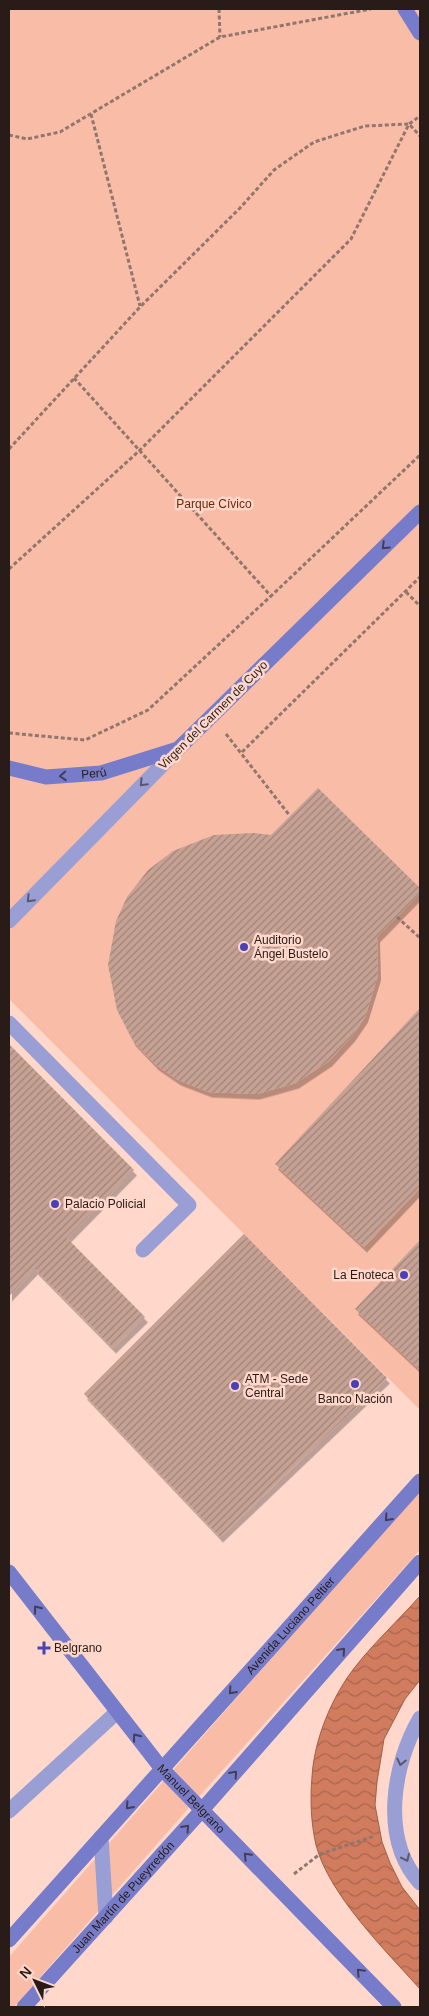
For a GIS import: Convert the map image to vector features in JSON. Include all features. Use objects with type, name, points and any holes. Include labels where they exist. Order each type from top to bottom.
[{"type":"main road","points":[[404,9],[420,33]]},
{"type":"main road","name":"Virgen del Carmen de Cuyo","points":[[178,748],[420,512]]},
{"type":"main road","name":"Perú","points":[[9,768],[46,777],[102,773],[178,748]]},
{"type":"main road","name":"Avenida Luciano Peltier","points":[[162,1769],[420,1481]]},
{"type":"main road","points":[[202,1810],[420,1562]]},
{"type":"main road","name":"Manuel Belgrano","points":[[9,1572],[162,1769],[394,2007]]},
{"type":"main road","points":[[9,1940],[162,1769]]},
{"type":"main road","name":"Juan Martín de Pueyrredón","points":[[24,2007],[202,1810]]},
{"type":"street","name":"Virgen del Carmen de Cuyo","points":[[9,921],[178,748]]},
{"type":"street","points":[[9,1023],[189,1205],[143,1250]]},
{"type":"street","points":[[9,1811],[117,1712]]},
{"type":"street","points":[[420,1718],[411,1733],[402,1756],[395,1791],[397,1830],[406,1860],[420,1883]]},
{"type":"street","points":[[101,1837],[106,1917]]},
{"type":"path","points":[[219,9],[220,37]]},
{"type":"path","points":[[9,135],[27,139],[60,132],[220,37],[371,9]]},
{"type":"path","points":[[91,114],[140,307]]},
{"type":"path","points":[[9,569],[139,450],[351,239],[409,124],[420,116]]},
{"type":"path","points":[[9,449],[140,307],[240,208],[274,170],[314,142],[365,126],[409,124]]},
{"type":"path","points":[[409,124],[420,136]]},
{"type":"path","points":[[74,378],[271,596]]},
{"type":"path","points":[[9,734],[85,740],[148,710],[420,455]]},
{"type":"path","points":[[242,752],[420,577]]},
{"type":"path","points":[[406,592],[420,606]]},
{"type":"path","points":[[210,716],[242,752],[290,816]]},
{"type":"path","points":[[397,917],[420,938]]},
{"type":"path","points":[[277,1887],[320,1854],[381,1835]]},
{"type":"green space","name":"Parque Cívico","points":[[9,9],[420,9],[420,1410],[9,999]]},
{"type":"green space","points":[[420,1489],[420,1550],[186,1811],[14,2007],[9,2007],[9,1957]]},
{"type":"water","points":[[420,1596],[420,1680],[405,1699],[384,1739],[375,1805],[382,1842],[390,1863],[402,1887],[420,1910],[420,1989],[360,1921],[333,1883],[316,1845],[311,1803],[313,1764],[319,1738],[328,1713],[340,1689],[363,1657]]},
{"type":"building","name":"Auditorio Ángel Bustelo","points":[[318,788],[420,888],[420,893],[377,937],[378,975],[365,1017],[352,1036],[329,1061],[296,1083],[257,1094],[209,1092],[178,1080],[156,1065],[133,1041],[117,1010],[108,965],[116,921],[127,897],[148,870],[173,851],[214,835],[254,833],[271,835]]},
{"type":"building","points":[[420,1008],[420,1188],[364,1247],[275,1164]]},
{"type":"building","name":"Palacio Policial","points":[[9,1044],[134,1170],[67,1238],[145,1317],[113,1348],[35,1269],[9,1296]]},
{"type":"building","name":"ATM - Sede Central","points":[[244,1234],[387,1378],[220,1537],[84,1394]]},
{"type":"building","name":"La Enoteca","points":[[420,1240],[420,1370],[355,1309]]},
{"type":"place","name":"Auditorio Ángel Bustelo","points":[[244,947]]},
{"type":"place","name":"Palacio Policial","points":[[55,1204]]},
{"type":"place","name":"La Enoteca","points":[[404,1275]]},
{"type":"place","name":"Banco Nación","points":[[355,1384]]},
{"type":"place","name":"ATM - Sede Central","points":[[235,1386]]},
{"type":"place","name":"Belgrano","points":[[44,1648]]}]
